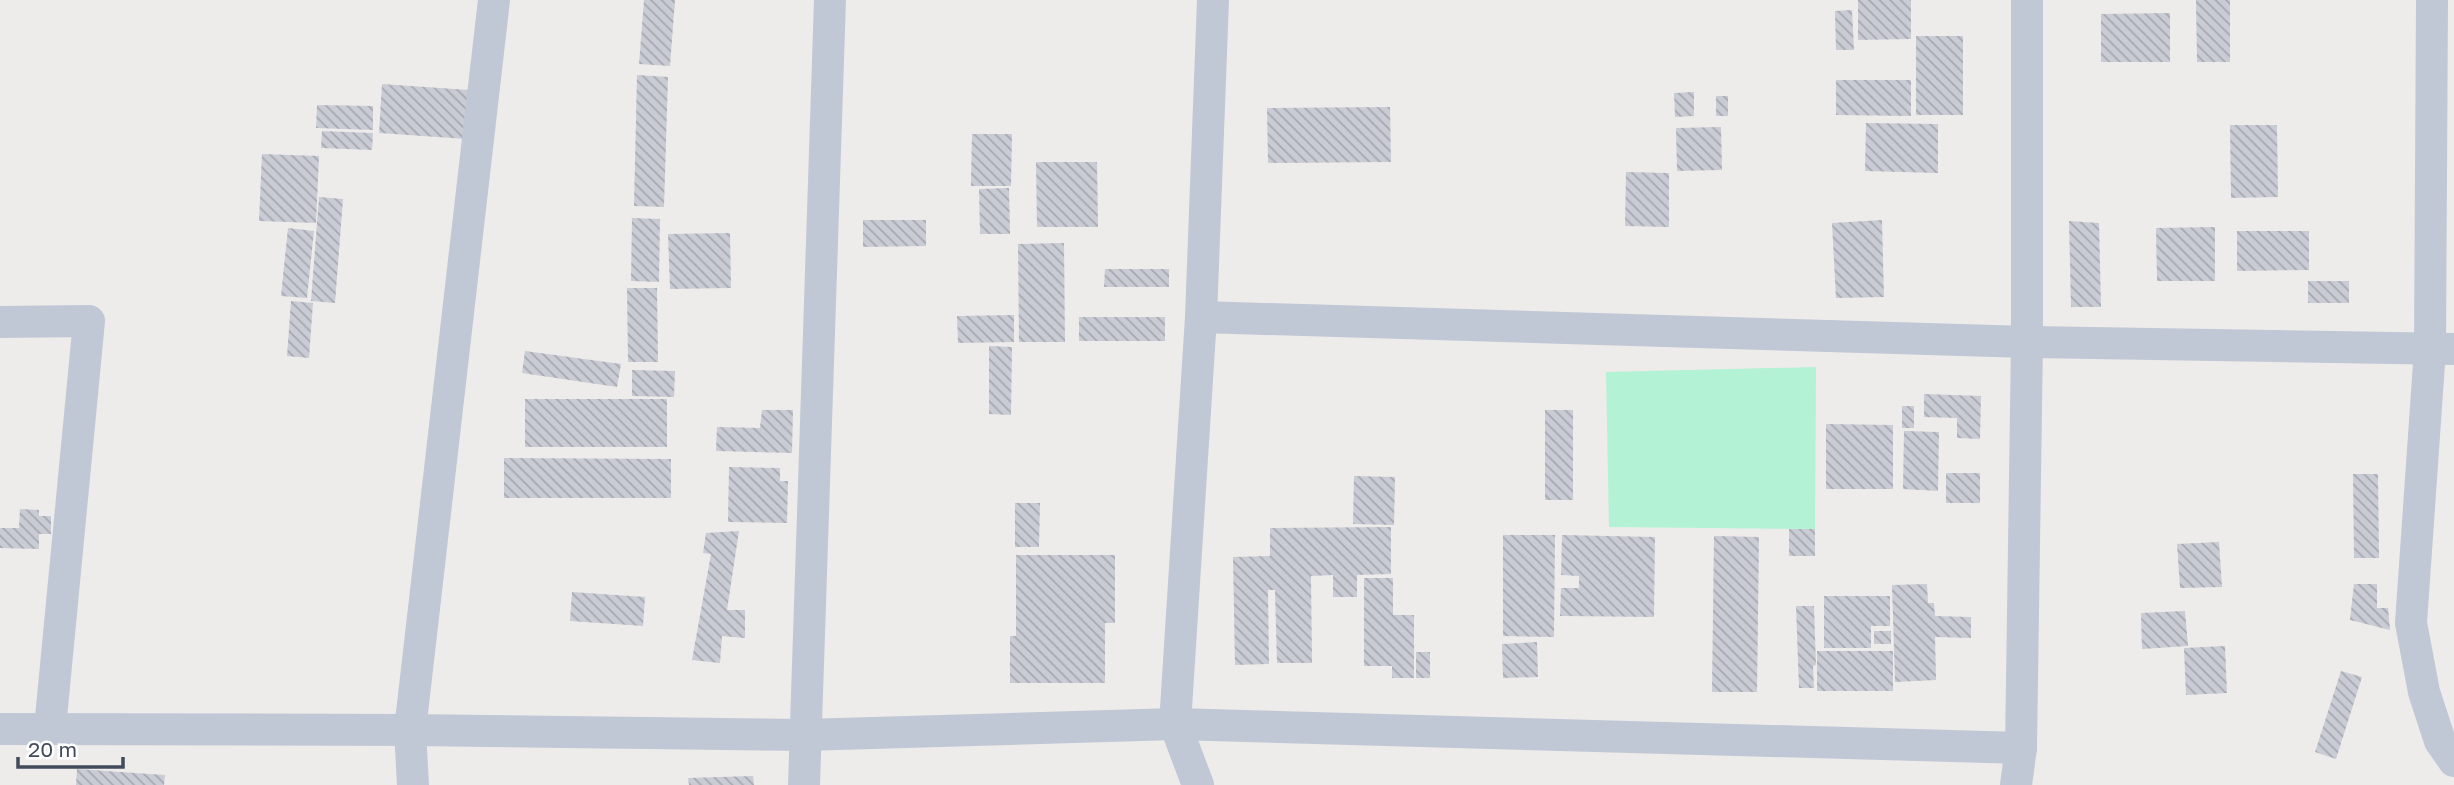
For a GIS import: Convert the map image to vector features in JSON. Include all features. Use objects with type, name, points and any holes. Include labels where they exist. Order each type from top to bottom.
[{"type":"street","points":[[413,785],[410,730],[494,0]]},
{"type":"street","points":[[804,785],[830,0]]},
{"type":"street","points":[[1198,785],[1175,724],[1201,317],[1213,0]]},
{"type":"street","points":[[2016,785],[2021,748],[2027,342],[2027,0]]},
{"type":"street","points":[[2432,0],[2442,349],[2411,623],[2424,692],[2440,741],[2454,761]]},
{"type":"street","points":[[1201,317],[2027,342],[2442,349]]},
{"type":"street","points":[[0,322],[89,321],[50,729]]},
{"type":"street","points":[[0,729],[804,735],[1175,724],[2021,748]]},
{"type":"green space","points":[[1816,367],[1815,529],[1609,527],[1606,372]]},
{"type":"building","points":[[644,0],[675,0],[670,66],[639,64]]},
{"type":"building","points":[[1858,0],[1911,0],[1911,39],[1858,40]]},
{"type":"building","points":[[2196,0],[2230,0],[2230,62],[2197,62]]},
{"type":"building","points":[[1852,10],[1854,50],[1836,50],[1835,11]]},
{"type":"building","points":[[2170,13],[2170,62],[2101,62],[2101,14]]},
{"type":"building","points":[[1916,36],[1963,36],[1963,115],[1916,115]]},
{"type":"building","points":[[637,75],[668,77],[664,207],[634,206]]},
{"type":"building","points":[[1836,80],[1911,80],[1911,116],[1836,115]]},
{"type":"building","points":[[382,84],[469,90],[466,139],[379,133]]},
{"type":"building","points":[[1694,92],[1694,116],[1675,117],[1674,93]]},
{"type":"building","points":[[1716,96],[1728,96],[1728,116],[1716,116]]},
{"type":"building","points":[[317,105],[373,106],[373,130],[316,128]]},
{"type":"building","points":[[1390,107],[1391,162],[1268,163],[1267,108]]},
{"type":"building","points":[[1866,123],[1938,124],[1938,173],[1865,171]]},
{"type":"building","points":[[2230,125],[2277,125],[2278,197],[2231,198]]},
{"type":"building","points":[[1721,127],[1722,170],[1677,171],[1676,128]]},
{"type":"building","points":[[322,131],[373,133],[372,150],[321,148]]},
{"type":"building","points":[[972,134],[1012,134],[1011,186],[971,186]]},
{"type":"building","points":[[262,154],[319,156],[316,223],[259,221]]},
{"type":"building","points":[[1036,162],[1097,162],[1098,227],[1037,227]]},
{"type":"building","points":[[1626,172],[1669,173],[1669,227],[1625,226]]},
{"type":"building","points":[[1009,188],[1010,234],[980,234],[979,189]]},
{"type":"building","points":[[319,197],[343,199],[335,303],[311,301]]},
{"type":"building","points":[[632,218],[660,219],[659,282],[631,281]]},
{"type":"building","points":[[863,220],[926,220],[926,246],[863,247]]},
{"type":"building","points":[[1882,220],[1884,297],[1836,298],[1832,223]]},
{"type":"building","points":[[2069,221],[2099,223],[2101,307],[2071,307]]},
{"type":"building","points":[[2215,227],[2215,281],[2157,281],[2156,228]]},
{"type":"building","points":[[288,228],[314,231],[307,298],[281,296]]},
{"type":"building","points":[[2237,231],[2309,231],[2309,270],[2237,271]]},
{"type":"building","points":[[730,233],[731,288],[670,289],[668,234]]},
{"type":"building","points":[[1064,243],[1065,342],[1019,342],[1018,244]]},
{"type":"building","points":[[1105,269],[1169,269],[1169,287],[1104,287]]},
{"type":"building","points":[[2308,281],[2349,281],[2349,303],[2308,303]]},
{"type":"building","points":[[627,288],[657,288],[658,362],[628,362]]},
{"type":"building","points":[[291,301],[313,303],[309,358],[287,356]]},
{"type":"building","points":[[1014,315],[1014,342],[958,343],[957,316]]},
{"type":"building","points":[[1079,317],[1165,317],[1165,341],[1079,341]]},
{"type":"building","points":[[989,346],[1012,347],[1011,415],[989,414]]},
{"type":"building","points":[[525,351],[621,364],[617,387],[522,373]]},
{"type":"building","points":[[632,370],[675,371],[674,397],[632,396]]},
{"type":"building","points":[[1924,394],[1981,396],[1980,439],[1957,438],[1957,418],[1924,417]]},
{"type":"building","points":[[525,399],[667,399],[667,447],[525,447]]},
{"type":"building","points":[[1902,406],[1914,406],[1914,428],[1902,428]]},
{"type":"building","points":[[762,410],[793,410],[792,453],[716,451],[717,427],[760,428]]},
{"type":"building","points":[[1545,410],[1573,410],[1573,500],[1545,500]]},
{"type":"building","points":[[1826,424],[1893,425],[1893,489],[1826,489]]},
{"type":"building","points":[[1904,431],[1939,432],[1938,491],[1903,489]]},
{"type":"building","points":[[504,458],[671,459],[671,498],[504,498]]},
{"type":"building","points":[[729,467],[780,468],[780,481],[788,481],[787,523],[728,522]]},
{"type":"building","points":[[1946,473],[1980,473],[1980,503],[1946,503]]},
{"type":"building","points":[[2353,474],[2378,474],[2379,558],[2354,558]]},
{"type":"building","points":[[1354,476],[1395,477],[1394,525],[1353,524]]},
{"type":"building","points":[[1015,503],[1040,503],[1039,547],[1015,547]]},
{"type":"building","points":[[20,509],[39,510],[39,516],[51,516],[51,534],[39,534],[39,549],[0,548],[0,528],[19,528]]},
{"type":"building","points":[[1391,527],[1391,574],[1357,575],[1357,597],[1333,597],[1333,575],[1311,576],[1312,663],[1277,663],[1275,590],[1268,590],[1269,664],[1235,665],[1233,557],[1270,556],[1270,528]]},
{"type":"building","points":[[1789,529],[1815,529],[1815,556],[1789,556]]},
{"type":"building","points":[[739,531],[727,610],[745,610],[745,638],[722,636],[720,663],[692,660],[711,554],[703,553],[706,533]]},
{"type":"building","points":[[1503,535],[1555,535],[1554,637],[1503,636]]},
{"type":"building","points":[[1562,535],[1655,537],[1654,617],[1560,616],[1561,588],[1579,588],[1579,576],[1561,575]]},
{"type":"building","points":[[1714,536],[1759,537],[1757,692],[1712,692]]},
{"type":"building","points":[[2219,542],[2222,587],[2180,588],[2177,544]]},
{"type":"building","points":[[1016,555],[1115,555],[1115,623],[1105,623],[1105,683],[1010,683],[1010,636],[1016,636]]},
{"type":"building","points":[[1364,578],[1393,578],[1393,615],[1414,615],[1414,678],[1392,678],[1392,666],[1364,666]]},
{"type":"building","points":[[1927,584],[1928,603],[1934,603],[1935,616],[1971,617],[1971,638],[1935,637],[1936,680],[1895,682],[1892,585]]},
{"type":"building","points":[[2354,584],[2377,584],[2377,608],[2388,608],[2390,630],[2350,620]]},
{"type":"building","points":[[572,592],[645,597],[643,626],[570,621]]},
{"type":"building","points":[[1824,596],[1890,596],[1890,626],[1871,626],[1871,648],[1824,648]]},
{"type":"building","points":[[1796,606],[1814,606],[1814,688],[1799,688]]},
{"type":"building","points":[[2185,611],[2188,646],[2142,649],[2141,613]]},
{"type":"building","points":[[1874,631],[1891,631],[1891,644],[1874,644]]},
{"type":"building","points":[[1537,642],[1538,677],[1503,678],[1502,644]]},
{"type":"building","points":[[2225,646],[2227,693],[2186,695],[2184,648]]},
{"type":"building","points":[[1817,651],[1893,651],[1893,691],[1817,691]]},
{"type":"building","points":[[1416,652],[1430,652],[1430,678],[1416,678]]},
{"type":"building","points":[[2341,671],[2362,677],[2336,759],[2315,752]]},
{"type":"building","points":[[77,769],[165,775],[164,785],[76,785]]},
{"type":"building","points":[[753,776],[754,785],[689,785],[688,778]]}]
